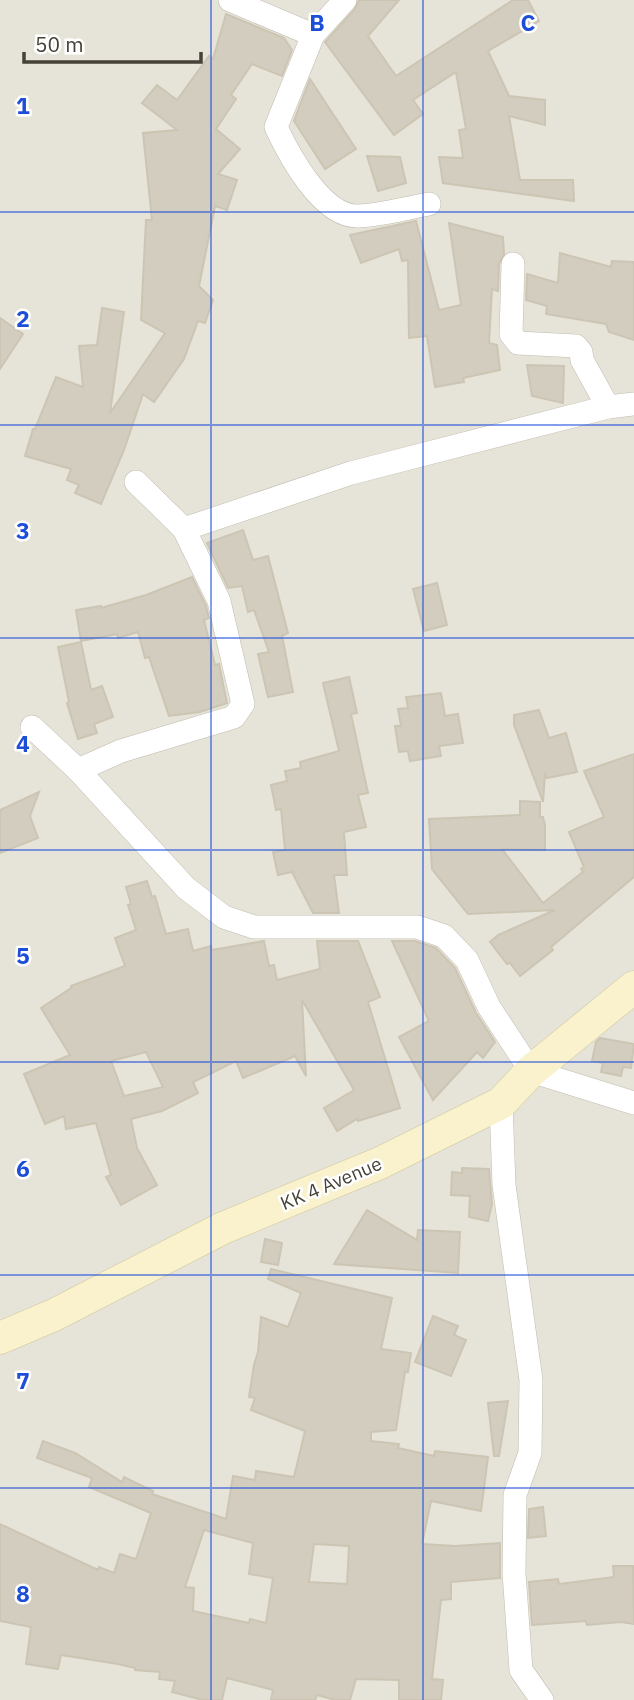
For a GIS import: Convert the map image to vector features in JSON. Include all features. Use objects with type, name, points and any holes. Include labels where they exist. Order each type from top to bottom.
[{"type":"main road","name":"KK 4 Avenue","points":[[0,1338],[54,1315],[223,1228],[380,1163],[501,1103],[531,1071],[634,986]]},
{"type":"street","points":[[230,0],[313,34]]},
{"type":"street","points":[[345,0],[313,34],[276,127],[291,159],[338,213],[356,216],[429,204]]},
{"type":"street","points":[[513,264],[511,334],[518,343],[576,346],[608,407]]},
{"type":"street","points":[[184,529],[351,473],[608,407],[634,404]]},
{"type":"street","points":[[78,770],[121,751],[234,717],[243,704],[219,601],[184,529],[136,482]]},
{"type":"street","points":[[32,727],[78,770],[186,888],[224,917],[254,927],[417,927],[444,936],[467,960],[489,1007],[531,1071],[634,1103]]},
{"type":"street","points":[[501,1103],[504,1185],[531,1380],[530,1452],[515,1495],[514,1587],[521,1671],[542,1700]]},
{"type":"shaded area","points":[[0,0],[634,0],[634,1700],[0,1700]]},
{"type":"building","points":[[359,0],[399,0],[368,36],[396,76],[513,0],[528,0],[539,21],[488,51],[509,96],[545,100],[545,125],[509,116],[520,180],[573,180],[574,201],[443,183],[439,157],[463,158],[459,130],[466,129],[456,72],[413,100],[423,114],[394,135],[325,42],[355,9]]},
{"type":"building","points":[[226,14],[284,38],[292,50],[282,76],[252,64],[231,95],[236,99],[216,129],[240,149],[218,174],[237,180],[227,210],[215,206],[199,286],[213,300],[205,323],[198,321],[184,359],[154,402],[143,394],[124,450],[101,504],[75,493],[79,485],[67,480],[71,469],[25,456],[33,429],[56,377],[83,387],[79,346],[97,345],[102,308],[124,312],[110,413],[165,333],[141,320],[146,220],[152,220],[143,133],[177,130],[142,103],[157,85],[177,100],[209,56],[213,59]]},
{"type":"building","points":[[310,79],[356,149],[325,169],[294,121]]},
{"type":"building","points":[[367,156],[400,157],[406,183],[378,191]]},
{"type":"building","points":[[416,221],[439,310],[461,305],[449,223],[503,237],[504,254],[499,264],[498,291],[492,289],[489,343],[497,345],[500,370],[463,378],[464,382],[435,387],[427,336],[409,338],[408,260],[402,261],[399,249],[361,263],[350,235]]},
{"type":"building","points":[[560,253],[611,267],[612,261],[634,262],[634,340],[609,332],[606,324],[546,314],[547,306],[526,300],[527,274],[558,283]]},
{"type":"building","points":[[0,318],[23,334],[0,369]]},
{"type":"building","points":[[527,365],[564,366],[563,403],[532,396]]},
{"type":"building","points":[[243,530],[253,560],[268,556],[288,633],[282,636],[293,692],[268,697],[258,654],[269,652],[254,610],[248,612],[242,586],[228,588],[207,543]]},
{"type":"building","points":[[192,577],[206,606],[209,618],[204,620],[215,665],[219,664],[227,703],[200,712],[169,716],[149,657],[145,658],[138,632],[118,638],[117,634],[81,641],[76,610],[101,608],[146,595]]},
{"type":"building","points":[[437,583],[447,625],[424,631],[413,589]]},
{"type":"building","points":[[81,642],[91,690],[102,686],[113,717],[94,724],[97,733],[78,739],[67,703],[69,702],[58,647]]},
{"type":"building","points":[[349,677],[357,713],[351,714],[368,793],[358,795],[366,827],[344,832],[347,875],[334,875],[339,913],[313,913],[292,872],[278,875],[273,852],[285,850],[281,809],[276,810],[271,785],[287,781],[285,771],[301,768],[300,762],[339,751],[323,683]]},
{"type":"building","points":[[441,693],[445,716],[458,714],[463,743],[439,746],[441,756],[410,761],[408,751],[399,752],[395,726],[401,726],[398,709],[408,708],[406,697]]},
{"type":"building","points":[[539,710],[549,738],[566,733],[577,772],[547,778],[545,774],[543,802],[514,725],[514,715]]},
{"type":"building","points":[[634,754],[634,877],[520,976],[490,942],[498,935],[555,910],[468,914],[432,869],[429,819],[520,815],[520,801],[540,802],[540,817],[543,817],[545,825],[545,850],[502,849],[543,903],[583,872],[581,869],[584,867],[569,832],[604,817],[584,771]]},
{"type":"building","points":[[39,792],[30,816],[38,838],[0,853],[0,810]]},
{"type":"building","points":[[147,881],[152,897],[155,896],[166,934],[188,929],[193,951],[211,946],[212,950],[264,941],[269,966],[274,965],[277,980],[320,969],[317,941],[358,941],[380,997],[368,1002],[400,1108],[358,1121],[357,1119],[337,1131],[324,1108],[354,1090],[302,1000],[306,1076],[295,1056],[243,1078],[236,1061],[193,1082],[198,1093],[162,1111],[131,1119],[137,1148],[157,1185],[121,1205],[106,1177],[111,1175],[96,1123],[66,1129],[64,1116],[45,1124],[24,1074],[70,1055],[41,1008],[71,986],[125,966],[115,938],[136,930],[128,905],[131,904],[126,887]],"holes":[[[146,1052],[163,1087],[124,1096],[111,1061]]]},
{"type":"building","points":[[392,941],[415,941],[436,948],[455,968],[476,1013],[495,1042],[483,1058],[477,1052],[433,1100],[399,1037],[429,1021]]},
{"type":"building","points":[[600,1038],[634,1044],[631,1068],[623,1067],[621,1076],[601,1072],[603,1063],[592,1061],[596,1042]]},
{"type":"building","points":[[462,1168],[489,1169],[492,1204],[488,1221],[469,1217],[470,1196],[451,1195],[452,1172],[462,1173]]},
{"type":"building","points":[[367,1210],[417,1240],[418,1230],[460,1232],[458,1273],[334,1264]]},
{"type":"building","points":[[265,1239],[282,1243],[278,1265],[261,1262]]},
{"type":"building","points":[[271,1269],[392,1298],[381,1349],[411,1353],[408,1372],[405,1372],[396,1430],[371,1432],[371,1441],[399,1444],[398,1448],[434,1456],[435,1451],[488,1457],[481,1511],[431,1501],[422,1544],[455,1546],[500,1543],[500,1578],[451,1582],[451,1599],[441,1600],[432,1679],[443,1680],[441,1700],[399,1700],[399,1680],[356,1679],[350,1700],[335,1700],[317,1695],[315,1700],[271,1700],[273,1690],[227,1678],[222,1700],[203,1700],[172,1692],[175,1681],[159,1679],[160,1672],[135,1670],[118,1664],[61,1655],[58,1669],[26,1664],[31,1627],[0,1621],[0,1524],[98,1570],[99,1567],[114,1573],[120,1554],[136,1559],[151,1513],[89,1487],[92,1478],[37,1458],[43,1441],[75,1453],[122,1482],[124,1477],[153,1491],[152,1494],[226,1519],[233,1476],[255,1480],[256,1471],[294,1477],[305,1431],[251,1410],[255,1398],[249,1397],[258,1352],[261,1317],[288,1327],[301,1293],[268,1279]],"holes":[[[204,1530],[253,1543],[249,1574],[273,1578],[266,1623],[250,1619],[249,1623],[193,1611],[194,1588],[185,1587]],[[314,1544],[349,1546],[347,1584],[309,1582]]]},
{"type":"building","points":[[433,1316],[458,1326],[454,1335],[466,1340],[451,1376],[415,1362]]},
{"type":"building","points":[[508,1401],[499,1456],[494,1456],[488,1403]]},
{"type":"building","points":[[543,1507],[546,1536],[528,1538],[529,1509]]},
{"type":"building","points":[[613,1566],[633,1566],[634,1624],[621,1622],[587,1625],[586,1621],[532,1625],[529,1582],[558,1579],[559,1584],[614,1577]]}]
